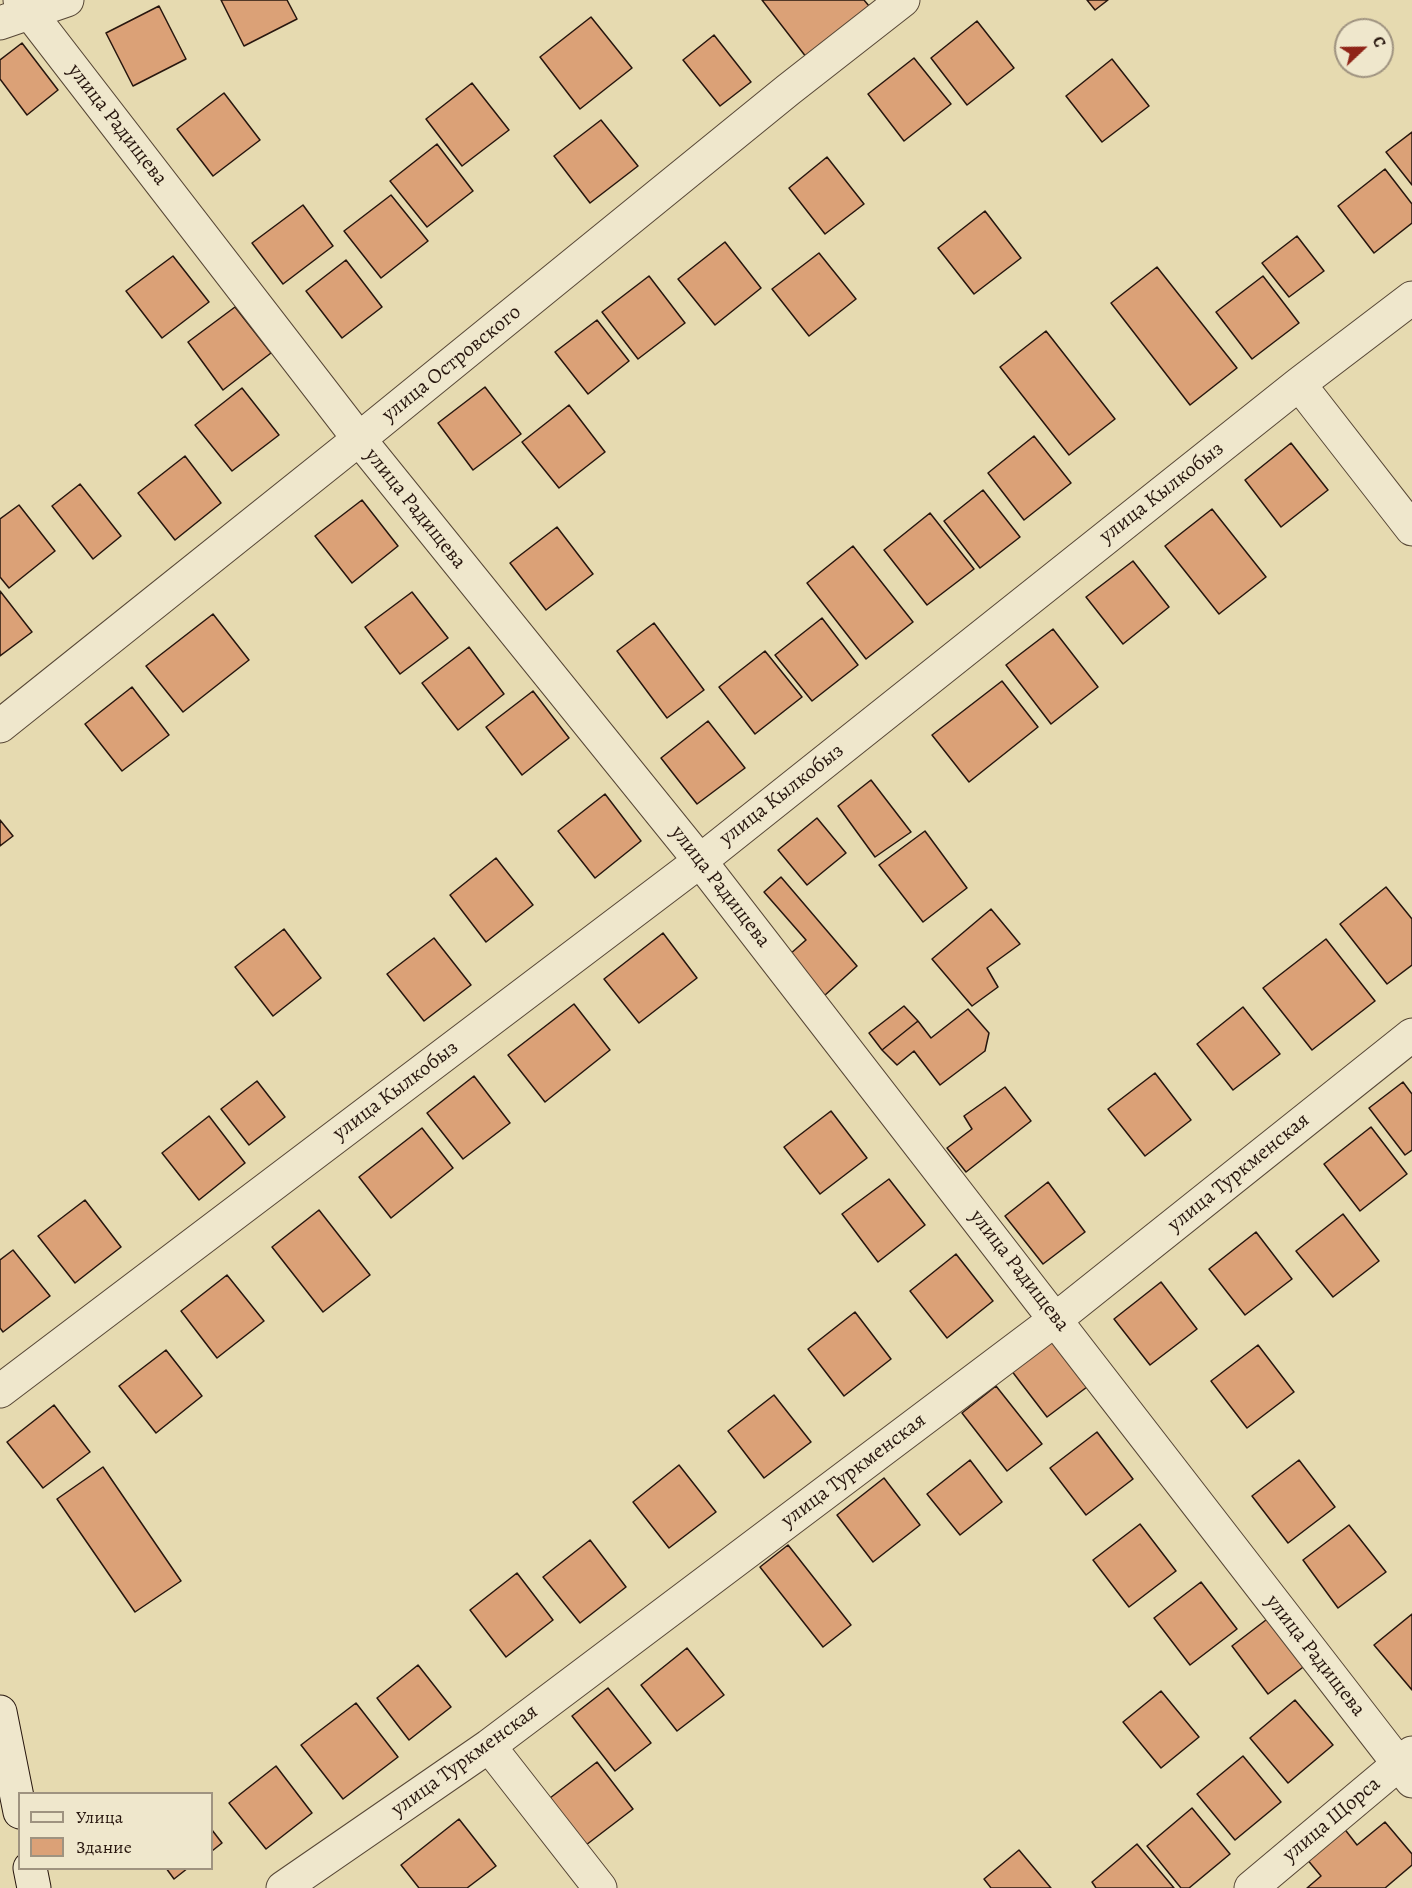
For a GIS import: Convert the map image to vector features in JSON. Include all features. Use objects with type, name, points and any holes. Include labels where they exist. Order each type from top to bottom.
[{"type":"street","points":[[16,12],[67,0]]},
{"type":"street","name":"улица Островского","points":[[0,726],[359,440],[788,90],[903,0]]},
{"type":"street","name":"улица Радищева","points":[[16,12],[700,861],[1407,1766]]},
{"type":"street","name":"улица Кылкобыз","points":[[0,1391],[700,861],[1299,384],[1412,298]]},
{"type":"street","points":[[1299,384],[1412,529]]},
{"type":"street","name":"улица Туркменская","points":[[283,1888],[489,1746],[1056,1318],[1412,1035]]},
{"type":"street","points":[[0,1712],[18,1802]]},
{"type":"street","points":[[489,1746],[600,1888]]},
{"type":"street","name":"улица Щорса","points":[[1251,1888],[1407,1766]]},
{"type":"street","points":[[30,1870],[34,1888]]},
{"type":"building","points":[[221,0],[287,0],[297,19],[244,46]]},
{"type":"building","points":[[762,0],[864,0],[874,12],[810,62]]},
{"type":"building","points":[[1087,0],[1108,0],[1095,10]]},
{"type":"building","points":[[159,6],[186,59],[133,86],[106,33]]},
{"type":"building","points":[[591,17],[632,68],[580,109],[540,57]]},
{"type":"building","points":[[977,21],[1014,68],[967,105],[931,58]]},
{"type":"building","points":[[714,35],[751,82],[720,106],[683,60]]},
{"type":"building","points":[[22,43],[58,90],[27,115],[0,79],[0,60]]},
{"type":"building","points":[[914,58],[951,104],[904,141],[868,94]]},
{"type":"building","points":[[1112,59],[1149,106],[1102,142],[1066,96]]},
{"type":"building","points":[[472,83],[509,130],[462,166],[426,119]]},
{"type":"building","points":[[224,93],[260,140],[213,176],[177,129]]},
{"type":"building","points":[[601,120],[638,166],[590,203],[554,156]]},
{"type":"building","points":[[1412,132],[1412,185],[1386,152]]},
{"type":"building","points":[[437,144],[473,191],[427,227],[390,181]]},
{"type":"building","points":[[827,157],[864,204],[825,234],[789,188]]},
{"type":"building","points":[[1385,169],[1412,204],[1412,223],[1374,253],[1338,206]]},
{"type":"building","points":[[391,195],[428,241],[381,278],[344,231]]},
{"type":"building","points":[[303,205],[333,246],[283,284],[252,243]]},
{"type":"building","points":[[985,211],[1021,258],[974,294],[938,248]]},
{"type":"building","points":[[1297,236],[1324,271],[1289,297],[1262,263]]},
{"type":"building","points":[[725,242],[761,288],[715,325],[678,279]]},
{"type":"building","points":[[819,253],[856,299],[809,336],[772,289]]},
{"type":"building","points":[[173,256],[209,302],[162,338],[126,291]]},
{"type":"building","points":[[346,260],[382,307],[342,338],[306,291]]},
{"type":"building","points":[[1157,267],[1237,368],[1190,405],[1111,303]]},
{"type":"building","points":[[649,276],[685,323],[638,359],[602,312]]},
{"type":"building","points":[[1263,276],[1299,323],[1252,359],[1216,312]]},
{"type":"building","points":[[235,307],[271,353],[223,390],[188,342]]},
{"type":"building","points":[[597,320],[629,361],[588,394],[555,352]]},
{"type":"building","points":[[1046,331],[1115,419],[1069,455],[1000,367]]},
{"type":"building","points":[[485,387],[521,434],[473,470],[438,423]]},
{"type":"building","points":[[242,388],[279,435],[232,471],[195,425]]},
{"type":"building","points":[[569,405],[605,452],[559,488],[522,442]]},
{"type":"building","points":[[1034,436],[1071,483],[1024,520],[988,473]]},
{"type":"building","points":[[1291,443],[1328,490],[1281,527],[1245,480]]},
{"type":"building","points":[[185,456],[221,503],[175,540],[138,493]]},
{"type":"building","points":[[80,484],[121,536],[93,559],[52,506]]},
{"type":"building","points":[[983,490],[1020,537],[980,568],[944,521]]},
{"type":"building","points":[[362,500],[398,546],[352,583],[315,536]]},
{"type":"building","points":[[19,505],[55,551],[9,588],[0,577],[0,519]]},
{"type":"building","points":[[1212,509],[1266,577],[1219,614],[1165,546]]},
{"type":"building","points":[[930,513],[974,569],[927,605],[884,550]]},
{"type":"building","points":[[557,527],[593,574],[546,610],[510,563]]},
{"type":"building","points":[[853,546],[913,622],[866,659],[807,583]]},
{"type":"building","points":[[1133,561],[1169,607],[1123,644],[1086,597]]},
{"type":"building","points":[[0,591],[32,632],[0,656]]},
{"type":"building","points":[[412,592],[448,638],[400,674],[365,627]]},
{"type":"building","points":[[213,614],[249,660],[183,712],[146,666]]},
{"type":"building","points":[[822,618],[858,665],[812,701],[775,655]]},
{"type":"building","points":[[654,623],[704,690],[667,718],[617,651]]},
{"type":"building","points":[[1053,629],[1098,687],[1051,724],[1006,665]]},
{"type":"building","points":[[469,647],[504,694],[458,730],[422,683]]},
{"type":"building","points":[[765,651],[802,697],[755,734],[719,687]]},
{"type":"building","points":[[1002,681],[1038,727],[969,782],[932,735]]},
{"type":"building","points":[[132,687],[169,735],[122,771],[85,724]]},
{"type":"building","points":[[533,691],[569,738],[522,775],[486,727]]},
{"type":"building","points":[[708,721],[745,768],[697,804],[661,758]]},
{"type":"building","points":[[871,780],[911,832],[875,857],[838,806]]},
{"type":"building","points":[[605,794],[641,841],[595,878],[558,831]]},
{"type":"building","points":[[817,818],[846,853],[807,885],[778,850]]},
{"type":"building","points":[[0,820],[13,836],[0,846]]},
{"type":"building","points":[[925,831],[967,888],[923,922],[879,865]]},
{"type":"building","points":[[496,858],[533,905],[486,942],[450,895]]},
{"type":"building","points":[[781,877],[857,966],[824,996],[789,955],[806,940],[764,892]]},
{"type":"building","points":[[1386,887],[1412,919],[1412,965],[1387,984],[1340,924]]},
{"type":"building","points":[[991,909],[1020,944],[987,968],[998,987],[972,1006],[932,959]]},
{"type":"building","points":[[284,929],[321,978],[273,1016],[235,967]]},
{"type":"building","points":[[663,933],[697,978],[639,1023],[604,979]]},
{"type":"building","points":[[434,938],[471,985],[424,1021],[387,974]]},
{"type":"building","points":[[1326,939],[1375,1001],[1312,1050],[1263,988]]},
{"type":"building","points":[[574,1004],[610,1050],[545,1102],[508,1055]]},
{"type":"building","points":[[904,1006],[918,1021],[882,1050],[869,1033]]},
{"type":"building","points":[[1243,1007],[1280,1054],[1233,1090],[1197,1044]]},
{"type":"building","points":[[968,1009],[989,1033],[985,1051],[940,1085],[914,1051],[897,1065],[882,1050],[918,1021],[931,1038]]},
{"type":"building","points":[[1155,1073],[1191,1120],[1145,1156],[1108,1109]]},
{"type":"building","points":[[474,1076],[510,1123],[463,1159],[427,1113]]},
{"type":"building","points":[[257,1081],[285,1117],[249,1145],[221,1109]]},
{"type":"building","points":[[1403,1082],[1412,1094],[1412,1150],[1405,1155],[1369,1108]]},
{"type":"building","points":[[1005,1087],[1031,1121],[966,1172],[947,1148],[972,1129],[964,1116]]},
{"type":"building","points":[[831,1111],[867,1158],[820,1194],[784,1147]]},
{"type":"building","points":[[209,1116],[245,1163],[199,1200],[162,1153]]},
{"type":"building","points":[[1371,1127],[1407,1174],[1360,1211],[1324,1164]]},
{"type":"building","points":[[422,1128],[453,1168],[391,1218],[359,1177]]},
{"type":"building","points":[[889,1179],[925,1225],[878,1262],[842,1214]]},
{"type":"building","points":[[1048,1182],[1085,1232],[1043,1264],[1005,1216]]},
{"type":"building","points":[[85,1200],[121,1247],[75,1283],[38,1236]]},
{"type":"building","points":[[319,1210],[370,1275],[323,1312],[272,1247]]},
{"type":"building","points":[[1343,1214],[1379,1261],[1333,1297],[1296,1251]]},
{"type":"building","points":[[1256,1232],[1292,1279],[1245,1315],[1209,1269]]},
{"type":"building","points":[[13,1250],[50,1296],[3,1332],[0,1328],[0,1260]]},
{"type":"building","points":[[956,1254],[993,1301],[947,1338],[910,1291]]},
{"type":"building","points":[[227,1275],[264,1321],[217,1358],[181,1311]]},
{"type":"building","points":[[1161,1282],[1197,1329],[1150,1365],[1114,1319]]},
{"type":"building","points":[[855,1312],[891,1359],[844,1396],[808,1349]]},
{"type":"building","points":[[1058,1334],[1095,1381],[1047,1417],[1011,1370]]},
{"type":"building","points":[[1258,1345],[1294,1392],[1247,1428],[1211,1381]]},
{"type":"building","points":[[166,1350],[202,1396],[156,1433],[119,1386]]},
{"type":"building","points":[[996,1386],[1042,1444],[1007,1471],[962,1413]]},
{"type":"building","points":[[774,1395],[811,1442],[764,1478],[728,1431]]},
{"type":"building","points":[[54,1405],[90,1452],[43,1488],[7,1442]]},
{"type":"building","points":[[1097,1432],[1133,1479],[1086,1515],[1050,1468]]},
{"type":"building","points":[[970,1460],[1002,1502],[960,1535],[927,1494]]},
{"type":"building","points":[[1299,1460],[1335,1507],[1288,1543],[1252,1496]]},
{"type":"building","points":[[679,1465],[716,1512],[669,1548],[633,1502]]},
{"type":"building","points":[[103,1467],[181,1581],[135,1612],[57,1499]]},
{"type":"building","points":[[884,1478],[920,1525],[873,1562],[837,1515]]},
{"type":"building","points":[[1140,1524],[1176,1571],[1129,1607],[1093,1560]]},
{"type":"building","points":[[1349,1525],[1386,1572],[1338,1608],[1303,1560]]},
{"type":"building","points":[[590,1540],[626,1587],[580,1623],[543,1577]]},
{"type":"building","points":[[788,1545],[851,1625],[823,1647],[760,1567]]},
{"type":"building","points":[[517,1573],[553,1620],[506,1657],[470,1610]]},
{"type":"building","points":[[1201,1582],[1237,1629],[1190,1665],[1154,1618]]},
{"type":"building","points":[[1279,1610],[1315,1658],[1268,1694],[1232,1646]]},
{"type":"building","points":[[1412,1614],[1412,1690],[1374,1645]]},
{"type":"building","points":[[687,1648],[724,1695],[677,1731],[641,1685]]},
{"type":"building","points":[[418,1665],[451,1707],[409,1740],[377,1698]]},
{"type":"building","points":[[608,1688],[651,1743],[615,1771],[572,1716]]},
{"type":"building","points":[[1161,1691],[1199,1737],[1161,1768],[1123,1722]]},
{"type":"building","points":[[1295,1700],[1333,1745],[1288,1783],[1250,1738]]},
{"type":"building","points":[[356,1703],[398,1757],[343,1799],[301,1745]]},
{"type":"building","points":[[1243,1756],[1281,1802],[1235,1840],[1197,1794]]},
{"type":"building","points":[[597,1762],[633,1809],[586,1845],[550,1798]]},
{"type":"building","points":[[276,1766],[312,1813],[266,1849],[229,1803]]},
{"type":"building","points":[[1192,1808],[1230,1854],[1189,1888],[1181,1888],[1147,1846]]},
{"type":"building","points":[[459,1819],[496,1866],[467,1888],[419,1888],[401,1865]]},
{"type":"building","points":[[1385,1822],[1412,1854],[1412,1865],[1385,1888],[1307,1888],[1321,1876],[1306,1858],[1343,1827],[1357,1845]]},
{"type":"building","points":[[213,1831],[222,1843],[213,1850]]},
{"type":"building","points":[[1137,1844],[1174,1888],[1096,1888],[1092,1882]]},
{"type":"building","points":[[1019,1850],[1051,1888],[991,1888],[984,1879]]},
{"type":"building","points":[[167,1870],[185,1870],[174,1879]]}]
